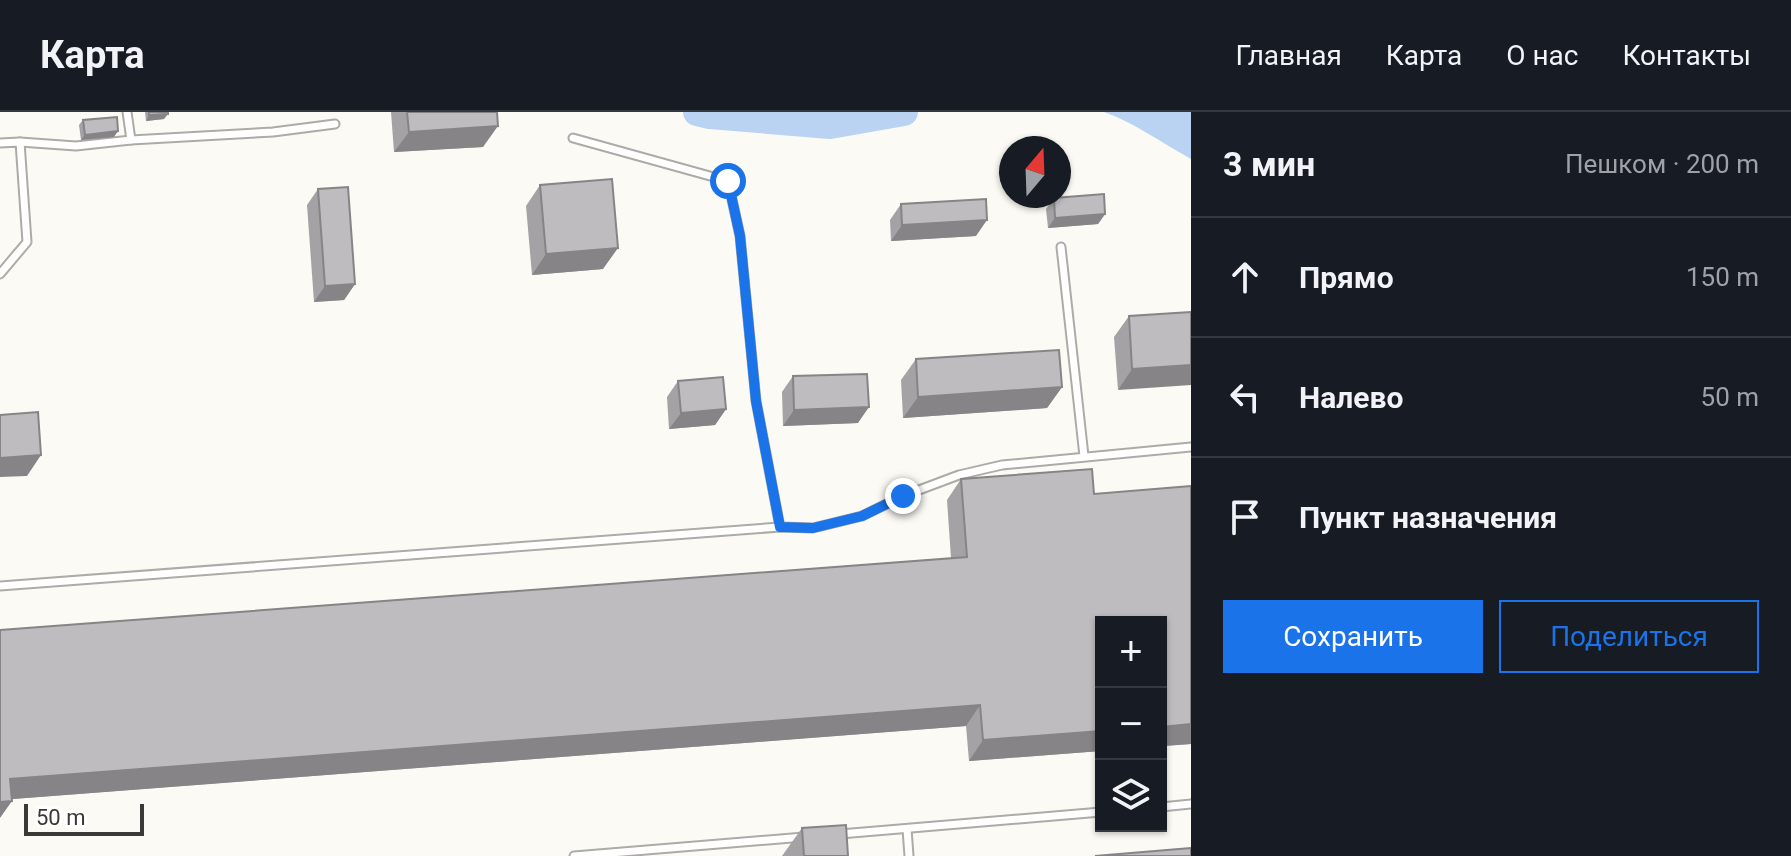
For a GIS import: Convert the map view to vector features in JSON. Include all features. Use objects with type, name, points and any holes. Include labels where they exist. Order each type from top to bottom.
[{"type":"lane","points":[[127,112],[131,140]]},
{"type":"lane","points":[[0,143],[76,146],[273,132],[335,124]]},
{"type":"lane","points":[[573,138],[728,181],[740,236],[756,401],[780,527]]},
{"type":"lane","points":[[0,274],[27,242],[20,142]]},
{"type":"lane","points":[[1061,247],[1084,456]]},
{"type":"lane","points":[[0,586],[780,527],[813,528],[862,516],[903,496],[959,475],[1002,465],[1191,447]]},
{"type":"lane","points":[[1167,806],[1191,804]]},
{"type":"lane","points":[[828,835],[1095,813]]},
{"type":"lane","points":[[907,829],[909,856]]},
{"type":"lane","points":[[574,856],[812,837]]},
{"type":"water","points":[[1104,112],[1191,112],[1191,159],[1138,127]]},
{"type":"building","points":[[149,112],[168,112],[168,114],[149,115]]},
{"type":"building","points":[[407,112],[497,112],[498,126],[409,132]]},
{"type":"building","points":[[117,117],[118,131],[85,135],[83,120]]},
{"type":"building","points":[[612,179],[618,248],[546,254],[540,185]]},
{"type":"building","points":[[348,187],[355,284],[325,286],[318,189]]},
{"type":"building","points":[[1104,194],[1105,214],[1055,218],[1054,208],[1071,208],[1071,197]]},
{"type":"building","points":[[986,199],[987,220],[902,225],[901,204]]},
{"type":"building","points":[[1191,312],[1191,365],[1132,369],[1129,316]]},
{"type":"building","points":[[1059,350],[1062,387],[918,397],[916,359]]},
{"type":"building","points":[[867,374],[869,407],[794,410],[793,376]]},
{"type":"building","points":[[723,377],[726,409],[681,413],[678,381]]},
{"type":"building","points":[[38,412],[41,455],[0,458],[0,415]]},
{"type":"building","points":[[1092,469],[1094,494],[1191,486],[1191,724],[1167,726],[1167,616],[1095,616],[1095,731],[983,740],[980,705],[10,779],[12,801],[0,802],[0,630],[967,557],[961,479]]},
{"type":"building","points":[[846,825],[848,856],[804,856],[802,828]]},
{"type":"building","points":[[1191,848],[1191,856],[1095,856]]},
{"type":"waterway","points":[[697,112],[830,125],[904,112]]},
{"type":"route","points":[[728,181],[740,236],[756,401],[780,527],[813,528],[862,516],[903,496]]}]
